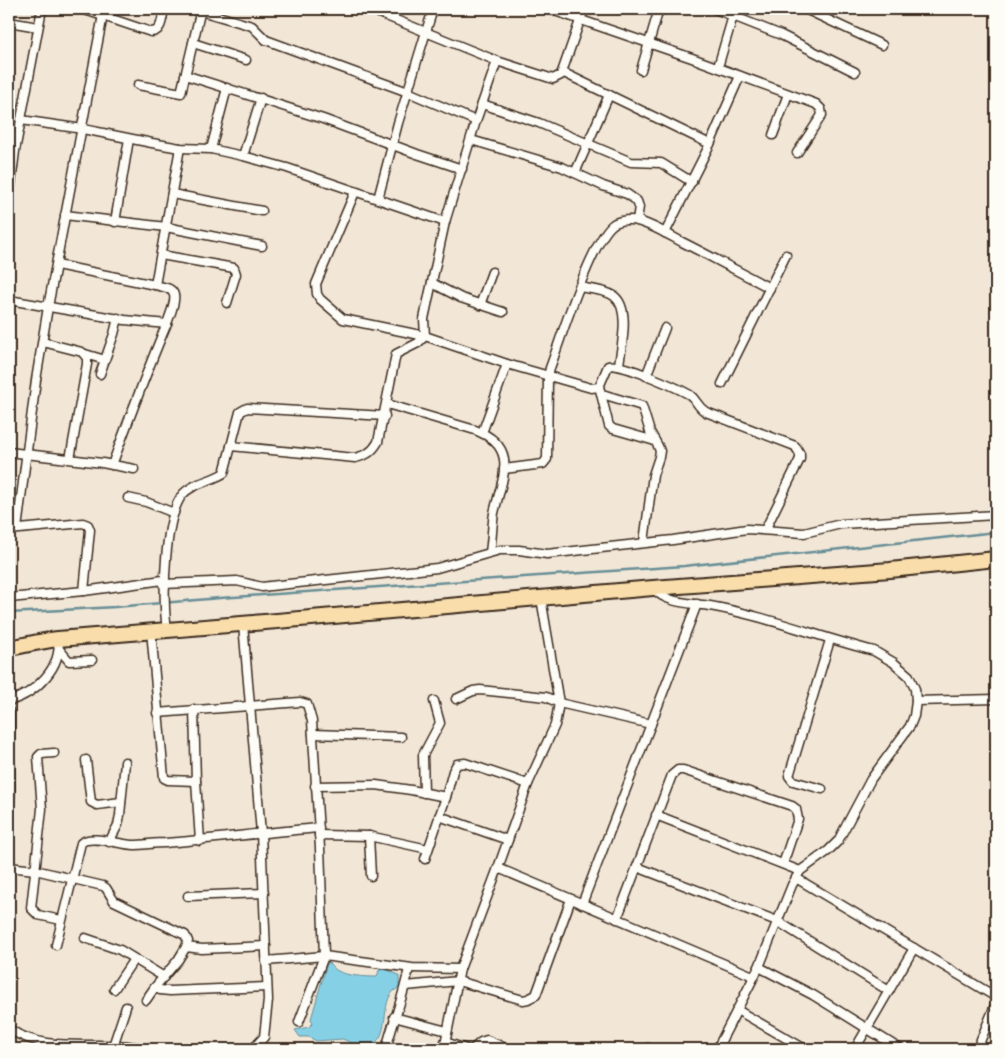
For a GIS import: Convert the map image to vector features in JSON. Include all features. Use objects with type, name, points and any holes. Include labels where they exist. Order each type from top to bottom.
[{"type":"highway","points":[[9,639],[30,638],[58,644],[151,630],[863,572],[996,559]]},
{"type":"highway","points":[[9,648],[32,644],[37,641]]},
{"type":"street","points":[[9,200],[10,182],[42,9]]},
{"type":"street","points":[[82,9],[151,32],[156,32],[159,29],[164,9]]},
{"type":"street","points":[[369,9],[497,61],[554,79],[561,75],[584,9]]},
{"type":"street","points":[[378,199],[392,145],[433,9]]},
{"type":"street","points":[[549,9],[649,42],[816,104],[821,109],[822,115],[798,153]]},
{"type":"street","points":[[641,70],[659,9]]},
{"type":"street","points":[[715,9],[734,13],[855,72]]},
{"type":"street","points":[[805,9],[882,45]]},
{"type":"street","points":[[138,85],[181,93],[199,10],[252,26],[266,40],[408,92],[476,121]]},
{"type":"street","points":[[718,68],[734,13]]},
{"type":"street","points":[[84,591],[90,530],[88,525],[83,523],[13,530],[48,307],[103,15]]},
{"type":"street","points":[[9,22],[38,27]]},
{"type":"street","points":[[193,43],[246,60]]},
{"type":"street","points":[[231,446],[356,458],[366,456],[373,451],[378,442],[385,416],[396,354],[418,343],[424,336],[424,319],[445,222],[476,121],[497,61]]},
{"type":"street","points":[[562,72],[710,144]]},
{"type":"street","points":[[185,75],[261,98],[462,169]]},
{"type":"street","points":[[665,233],[692,182],[740,76]]},
{"type":"street","points":[[211,149],[227,88]]},
{"type":"street","points":[[773,135],[788,94]]},
{"type":"street","points":[[575,173],[609,95]]},
{"type":"street","points":[[244,156],[261,98]]},
{"type":"street","points":[[482,104],[520,116],[588,142],[631,162],[661,162],[692,182]]},
{"type":"street","points":[[21,120],[83,129],[180,148],[211,149],[244,156],[287,168],[445,222]]},
{"type":"street","points":[[114,222],[129,139]]},
{"type":"street","points":[[471,140],[540,160],[634,198],[638,207],[637,220]]},
{"type":"street","points":[[155,285],[180,148]]},
{"type":"street","points":[[355,192],[316,284],[316,294],[320,299],[344,319],[424,336],[548,377],[600,390],[642,406],[650,432],[658,446],[660,457],[654,475],[644,542]]},
{"type":"street","points":[[172,194],[262,211]]},
{"type":"street","points":[[65,215],[166,227],[262,246]]},
{"type":"street","points":[[504,469],[546,463],[548,377],[579,286],[601,238],[608,228],[623,220],[637,220],[770,288]]},
{"type":"street","points":[[161,255],[234,268],[236,274],[227,303]]},
{"type":"street","points":[[722,384],[786,255]]},
{"type":"street","points":[[57,265],[155,285],[171,289],[174,293],[175,298],[167,324],[142,382],[112,465]]},
{"type":"street","points":[[480,305],[492,272]]},
{"type":"street","points":[[432,283],[452,294],[503,312]]},
{"type":"street","points":[[579,286],[610,294],[619,302],[624,325],[619,365]]},
{"type":"street","points":[[9,300],[167,324]]},
{"type":"street","points":[[100,374],[118,318]]},
{"type":"street","points":[[646,376],[664,328]]},
{"type":"street","points":[[43,342],[78,350],[106,360]]},
{"type":"street","points":[[70,459],[87,364],[85,354]]},
{"type":"street","points":[[482,433],[506,364]]},
{"type":"street","points":[[655,441],[612,429],[609,426],[600,390],[606,368],[612,364],[619,365],[689,395],[702,409],[765,436],[791,444],[799,450],[800,459],[765,530]]},
{"type":"street","points":[[387,404],[482,433],[502,449],[504,469],[494,516],[490,552]]},
{"type":"street","points":[[167,629],[164,614],[163,582],[174,513],[183,494],[191,488],[224,473],[240,412],[247,408],[385,416]]},
{"type":"street","points":[[9,452],[134,469]]},
{"type":"street","points":[[128,498],[137,502],[146,502],[174,513]]},
{"type":"street","points":[[9,598],[163,582],[237,581],[262,587],[437,568],[490,552],[509,550],[547,554],[673,540],[747,529],[804,533],[841,524],[996,516]]},
{"type":"street","points":[[654,588],[658,594],[677,601],[728,609],[874,652],[893,662],[909,676],[915,689],[914,716],[910,726],[871,779],[838,841],[828,851],[800,871],[796,878],[759,967],[718,1049]]},
{"type":"street","points":[[466,1049],[444,1046],[460,969],[528,784],[555,725],[559,703],[541,598]]},
{"type":"street","points":[[582,904],[697,604]]},
{"type":"street","points":[[243,624],[261,833],[268,1000],[264,1038],[253,1049]]},
{"type":"street","points":[[151,630],[164,778],[168,780],[196,781]]},
{"type":"street","points":[[822,790],[793,781],[789,776],[830,640]]},
{"type":"street","points":[[58,644],[69,661],[92,660]]},
{"type":"street","points":[[9,701],[29,692],[50,673],[58,644]]},
{"type":"street","points":[[456,699],[473,691],[480,690],[546,697],[559,703],[651,724]]},
{"type":"street","points":[[916,701],[996,699]]},
{"type":"street","points":[[424,793],[423,755],[440,723],[434,701]]},
{"type":"street","points":[[157,713],[300,702],[307,704],[312,721],[313,734],[324,956],[299,1022]]},
{"type":"street","points":[[194,709],[200,841]]},
{"type":"street","points":[[9,711],[9,802]]},
{"type":"street","points":[[313,734],[401,736]]},
{"type":"street","points":[[54,753],[41,754],[37,761],[41,784],[42,809],[31,908],[38,915],[61,920]]},
{"type":"street","points":[[86,760],[91,802],[97,805],[121,802]]},
{"type":"street","points":[[109,842],[118,825],[125,762]]},
{"type":"street","points":[[425,859],[453,771],[457,764],[465,763],[478,766],[528,784]]},
{"type":"street","points":[[616,918],[672,775],[678,770],[683,770],[792,806],[796,810],[798,819],[783,864]]},
{"type":"street","points":[[315,786],[376,785],[446,797]]},
{"type":"street","points":[[656,815],[800,871]]},
{"type":"street","points":[[439,816],[508,840]]},
{"type":"street","points":[[56,945],[81,843],[88,839],[135,845],[200,841],[261,833],[319,832],[369,836],[428,849]]},
{"type":"street","points":[[369,836],[371,876]]},
{"type":"street","points":[[9,866],[73,878],[103,886],[114,901],[185,935],[188,941],[186,947],[146,1000]]},
{"type":"street","points":[[636,867],[777,921],[889,991]]},
{"type":"street","points":[[498,868],[753,976]]},
{"type":"street","points":[[796,878],[996,997]]},
{"type":"street","points":[[188,896],[264,893]]},
{"type":"street","points":[[406,986],[458,981],[523,1000],[533,998],[536,995],[570,899]]},
{"type":"street","points":[[85,938],[120,950],[164,977]]},
{"type":"street","points":[[186,947],[202,950],[266,946]]},
{"type":"street","points":[[855,1049],[914,948]]},
{"type":"street","points":[[266,961],[324,956],[409,968],[460,969]]},
{"type":"street","points":[[114,989],[134,959]]},
{"type":"street","points":[[759,967],[813,995],[900,1049]]},
{"type":"street","points":[[386,1049],[394,1017],[406,986],[409,968]]},
{"type":"street","points":[[155,987],[160,990],[170,991],[267,988]]},
{"type":"street","points":[[978,1049],[996,1003]]},
{"type":"street","points":[[113,1046],[126,1007]]},
{"type":"street","points":[[737,1010],[805,1049]]},
{"type":"street","points":[[394,1017],[447,1031]]},
{"type":"street","points":[[9,1030],[42,1042],[79,1046],[136,1047],[146,1049]]},
{"type":"street","points":[[473,1049],[481,1042],[487,1040],[508,1049]]},
{"type":"water","points":[[327,963],[342,973],[351,975],[377,977],[379,970],[385,969],[399,975],[399,988],[389,998],[382,1032],[379,1039],[373,1044],[353,1045],[342,1039],[316,1041],[309,1037],[300,1037],[295,1030],[309,1027],[313,1023],[311,1019]]},
{"type":"waterway","points":[[9,613],[684,566],[996,532]]}]
